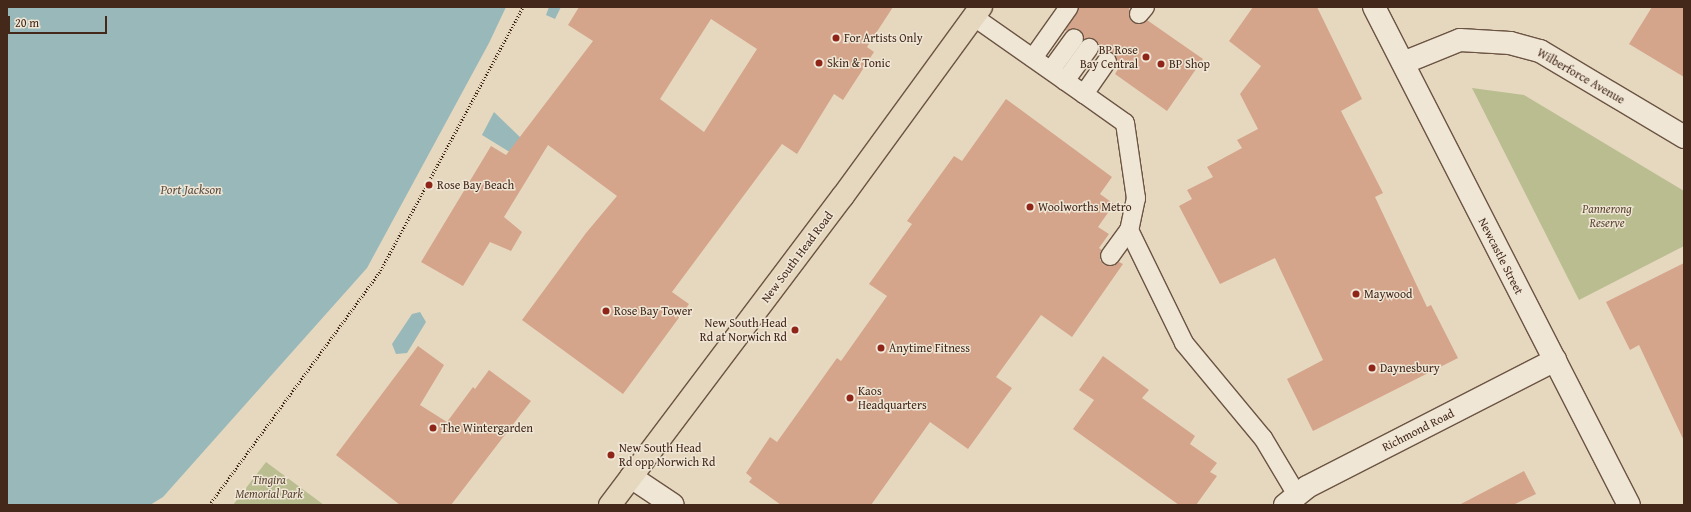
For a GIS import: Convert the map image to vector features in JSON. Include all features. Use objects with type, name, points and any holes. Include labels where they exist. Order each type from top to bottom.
[{"type":"main road","name":"New South Head Road","points":[[610,505],[977,12]]},
{"type":"street","name":"Newcastle Street","points":[[1374,7],[1629,505]]},
{"type":"street","name":"Wilberforce Avenue","points":[[1403,63],[1460,40],[1510,43],[1540,51],[1684,137]]},
{"type":"street","name":"Richmond Road","points":[[1291,500],[1307,487],[1555,360]]},
{"type":"street","points":[[631,477],[673,505]]},
{"type":"lane","points":[[1033,58],[1069,7]]},
{"type":"lane","points":[[977,12],[1033,58],[1125,123],[1136,198],[1129,230],[1110,256]]},
{"type":"lane","points":[[1058,76],[1074,38]]},
{"type":"lane","points":[[1058,76],[1089,48]]},
{"type":"lane","points":[[1084,94],[1107,61]]},
{"type":"lane","points":[[1129,230],[1184,343],[1263,438],[1291,500]]},
{"type":"path","points":[[209,505],[379,273],[523,7]]},
{"type":"green space","name":"Pannerong Reserve","points":[[1472,88],[1524,95],[1684,191],[1684,246],[1579,300]]},
{"type":"green space","name":"Tingira Memorial Park","points":[[266,462],[324,505],[233,505]]},
{"type":"water","name":"Port Jackson","points":[[7,7],[506,7],[489,43],[367,268],[163,497],[150,505],[7,505]]},
{"type":"water","points":[[549,7],[561,7],[555,19],[546,15]]},
{"type":"water","points":[[494,112],[522,139],[513,154],[482,135]]},
{"type":"water","points":[[420,312],[426,322],[407,353],[396,354],[392,344],[412,314]]},
{"type":"building","points":[[579,7],[893,7],[867,47],[874,52],[843,100],[834,94],[797,154],[782,144],[672,292],[689,304],[623,394],[522,320],[586,233],[617,196],[548,145],[504,217],[522,232],[511,251],[490,242],[463,286],[421,262],[491,146],[506,155],[593,41],[568,25]],"holes":[[[711,19],[757,49],[704,132],[660,99]]]},
{"type":"building","name":"BP Shop","points":[[1079,7],[1129,7],[1129,17],[1132,22],[1142,24],[1147,20],[1203,59],[1167,111],[1115,74],[1118,69],[1115,67],[1117,62],[1113,53],[1108,51],[1098,55],[1099,44],[1095,39],[1084,39],[1080,30],[1075,28],[1065,31]]},
{"type":"building","points":[[1253,7],[1317,7],[1362,99],[1341,111],[1383,193],[1375,197],[1427,307],[1431,305],[1458,358],[1313,431],[1287,379],[1323,360],[1275,258],[1220,284],[1179,206],[1192,199],[1187,190],[1213,177],[1207,167],[1242,148],[1237,140],[1258,129],[1240,94],[1261,66],[1229,41]]},
{"type":"building","points":[[1652,7],[1684,7],[1684,77],[1629,44]]},
{"type":"building","points":[[1006,99],[1112,177],[1100,194],[1114,204],[1098,227],[1109,234],[1099,248],[1102,250],[1100,260],[1104,265],[1114,266],[1119,262],[1123,264],[1072,337],[1041,315],[996,377],[1012,388],[968,449],[930,422],[871,505],[781,505],[749,482],[752,478],[746,473],[770,437],[777,442],[837,358],[841,361],[887,296],[869,284],[912,224],[907,221],[954,156],[962,161]]},
{"type":"building","points":[[1684,263],[1684,441],[1639,345],[1630,350],[1606,302]]},
{"type":"building","name":"The Wintergarden","points":[[418,346],[444,365],[420,405],[447,422],[473,387],[475,389],[489,370],[531,401],[451,505],[400,505],[336,455]]},
{"type":"building","points":[[1103,356],[1149,390],[1142,398],[1195,436],[1190,444],[1217,463],[1210,472],[1217,476],[1196,505],[1179,505],[1073,429],[1094,400],[1079,390]]},
{"type":"building","points":[[1524,471],[1536,494],[1513,505],[1459,505]]},
{"type":"place","name":"For Artists Only","points":[[836,38]]},
{"type":"place","name":"BP Rose Bay Central","points":[[1146,57]]},
{"type":"place","name":"Skin & Tonic","points":[[819,63]]},
{"type":"place","name":"BP Shop","points":[[1161,64]]},
{"type":"place","name":"Rose Bay Beach","points":[[429,185]]},
{"type":"place","name":"Woolworths Metro","points":[[1030,207]]},
{"type":"place","name":"Maywood","points":[[1356,294]]},
{"type":"place","name":"Rose Bay Tower","points":[[606,311]]},
{"type":"place","name":"New South Head Rd at Norwich Rd","points":[[795,330]]},
{"type":"place","name":"Anytime Fitness","points":[[881,348]]},
{"type":"place","name":"Daynesbury","points":[[1372,368]]},
{"type":"place","name":"Kaos Headquarters","points":[[850,398]]},
{"type":"place","name":"The Wintergarden","points":[[433,428]]},
{"type":"place","name":"New South Head Rd opp Norwich Rd","points":[[611,455]]}]
